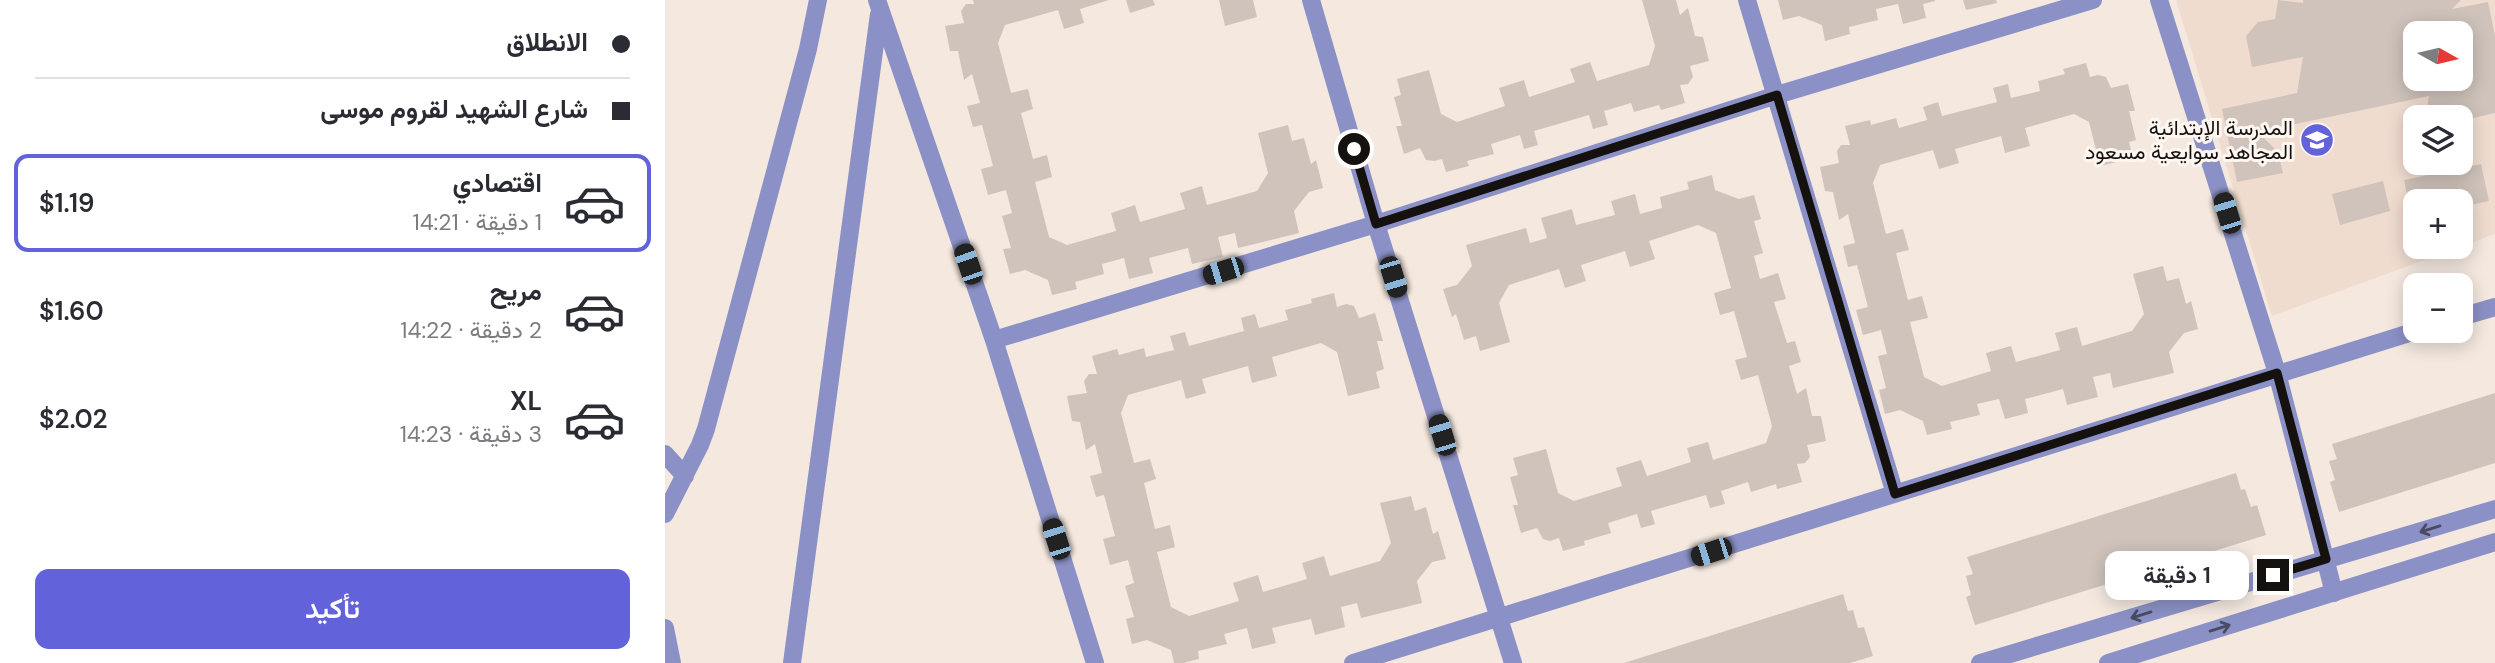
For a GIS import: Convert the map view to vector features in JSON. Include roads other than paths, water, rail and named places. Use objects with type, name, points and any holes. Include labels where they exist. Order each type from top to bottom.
[{"type":"street","points":[[665,514],[706,429],[808,49],[818,0]]},
{"type":"street","points":[[1311,0],[1376,224],[1513,663]]},
{"type":"street","points":[[1747,0],[1895,494]]},
{"type":"street","points":[[994,340],[1376,224],[1777,95],[2092,0]]},
{"type":"street","points":[[2159,0],[2277,373],[2335,593]]},
{"type":"street","points":[[879,5],[994,340],[1095,663]]},
{"type":"street","points":[[792,663],[879,5]]},
{"type":"street","points":[[2473,313],[2495,307]]},
{"type":"street","points":[[1353,663],[2403,335]]},
{"type":"street","points":[[665,454],[685,475]]},
{"type":"street","points":[[1980,663],[2495,509]]},
{"type":"street","points":[[2108,663],[2495,542]]},
{"type":"street","points":[[665,628],[673,663]]},
{"type":"place","name":"المدرسة الإبتدائية المجاهد سوايعية مسعود","points":[[2317,140]]}]
